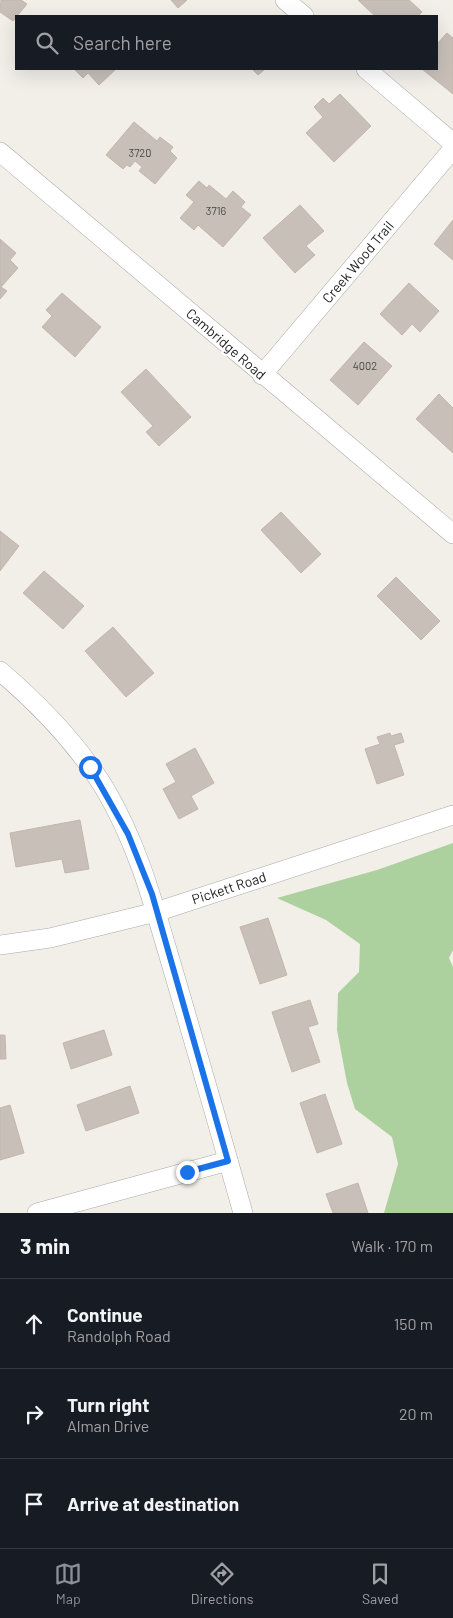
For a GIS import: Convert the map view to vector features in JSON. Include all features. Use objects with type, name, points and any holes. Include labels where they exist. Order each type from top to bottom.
[{"type":"street","points":[[285,0],[303,15]]},
{"type":"street","points":[[367,70],[453,142]]},
{"type":"street","name":"Creek Wood Trail","points":[[262,375],[453,149]]},
{"type":"street","name":"Cambridge Road","points":[[0,152],[262,375],[453,534]]},
{"type":"street","points":[[0,671],[58,726],[95,774],[128,834],[152,894],[243,1213]]},
{"type":"street","name":"Pickett Road","points":[[0,945],[50,938],[156,912],[453,815]]},
{"type":"street","points":[[37,1213],[228,1161]]},
{"type":"green space","points":[[453,843],[453,950],[449,958],[453,967],[453,1213],[384,1213],[398,1164],[392,1137],[355,1109],[347,1083],[337,1030],[338,993],[359,972],[360,944],[326,920],[277,898],[377,870]]},
{"type":"building","points":[[1,0],[21,0],[27,4],[18,15],[15,15],[13,21],[0,12]]},
{"type":"building","points":[[171,0],[187,0],[178,8]]},
{"type":"building","points":[[358,0],[409,0],[422,12],[419,15],[374,15]]},
{"type":"building","points":[[447,33],[453,38],[453,94],[423,70],[438,70],[438,43]]},
{"type":"building","points":[[75,70],[115,70],[99,85],[88,73],[83,78]]},
{"type":"building","points":[[253,70],[264,70],[258,75]]},
{"type":"building","points":[[340,94],[371,126],[334,162],[306,133],[323,117],[314,107],[323,98],[329,104]]},
{"type":"building","points":[[134,122],[157,141],[160,137],[173,147],[170,151],[177,158],[155,184],[139,171],[142,167],[135,161],[130,167],[127,165],[123,169],[106,155]]},
{"type":"building","points":[[199,181],[207,188],[209,185],[226,199],[233,191],[245,202],[241,207],[251,215],[223,247],[198,225],[194,230],[180,218],[194,202],[186,195]]},
{"type":"building","points":[[300,205],[324,231],[306,246],[315,255],[295,273],[263,238]]},
{"type":"building","points":[[453,220],[453,260],[434,244]]},
{"type":"building","points":[[0,239],[16,253],[10,260],[18,268],[1,287],[7,291],[0,299]]},
{"type":"building","points":[[409,283],[439,311],[420,332],[412,324],[402,335],[380,314]]},
{"type":"building","points":[[62,293],[101,327],[75,357],[42,327],[52,316],[46,310]]},
{"type":"building","points":[[364,342],[392,366],[358,405],[330,380]]},
{"type":"building","points":[[146,369],[191,417],[159,446],[146,432],[153,426],[121,392]]},
{"type":"building","points":[[439,394],[453,408],[453,453],[416,419]]},
{"type":"building","points":[[281,512],[321,554],[301,573],[261,530]]},
{"type":"building","points":[[0,531],[19,546],[0,571]]},
{"type":"building","points":[[44,571],[84,606],[63,629],[23,593]]},
{"type":"building","points":[[396,577],[440,621],[421,640],[377,596]]},
{"type":"building","points":[[113,627],[154,673],[126,697],[85,651]]},
{"type":"building","points":[[390,733],[391,736],[401,733],[404,742],[394,745],[404,775],[377,784],[365,749],[380,744],[377,737]]},
{"type":"building","points":[[195,748],[214,783],[191,796],[198,809],[179,819],[163,789],[176,782],[166,764]]},
{"type":"building","points":[[80,820],[89,869],[65,873],[62,859],[16,867],[10,833]]},
{"type":"building","points":[[268,918],[287,975],[260,984],[240,927]]},
{"type":"building","points":[[310,1000],[318,1024],[308,1027],[320,1062],[292,1072],[272,1012]]},
{"type":"building","points":[[104,1030],[112,1055],[71,1069],[63,1043]]},
{"type":"building","points":[[0,1035],[5,1035],[6,1059],[0,1059]]},
{"type":"building","points":[[130,1086],[139,1113],[86,1131],[77,1105]]},
{"type":"building","points":[[325,1094],[342,1144],[317,1153],[300,1103]]},
{"type":"building","points":[[10,1105],[24,1153],[0,1160],[0,1108]]},
{"type":"building","points":[[358,1183],[368,1213],[333,1213],[326,1194]]},
{"type":"route","points":[[90,767],[117,811],[152,894],[228,1161],[187,1172]]}]
